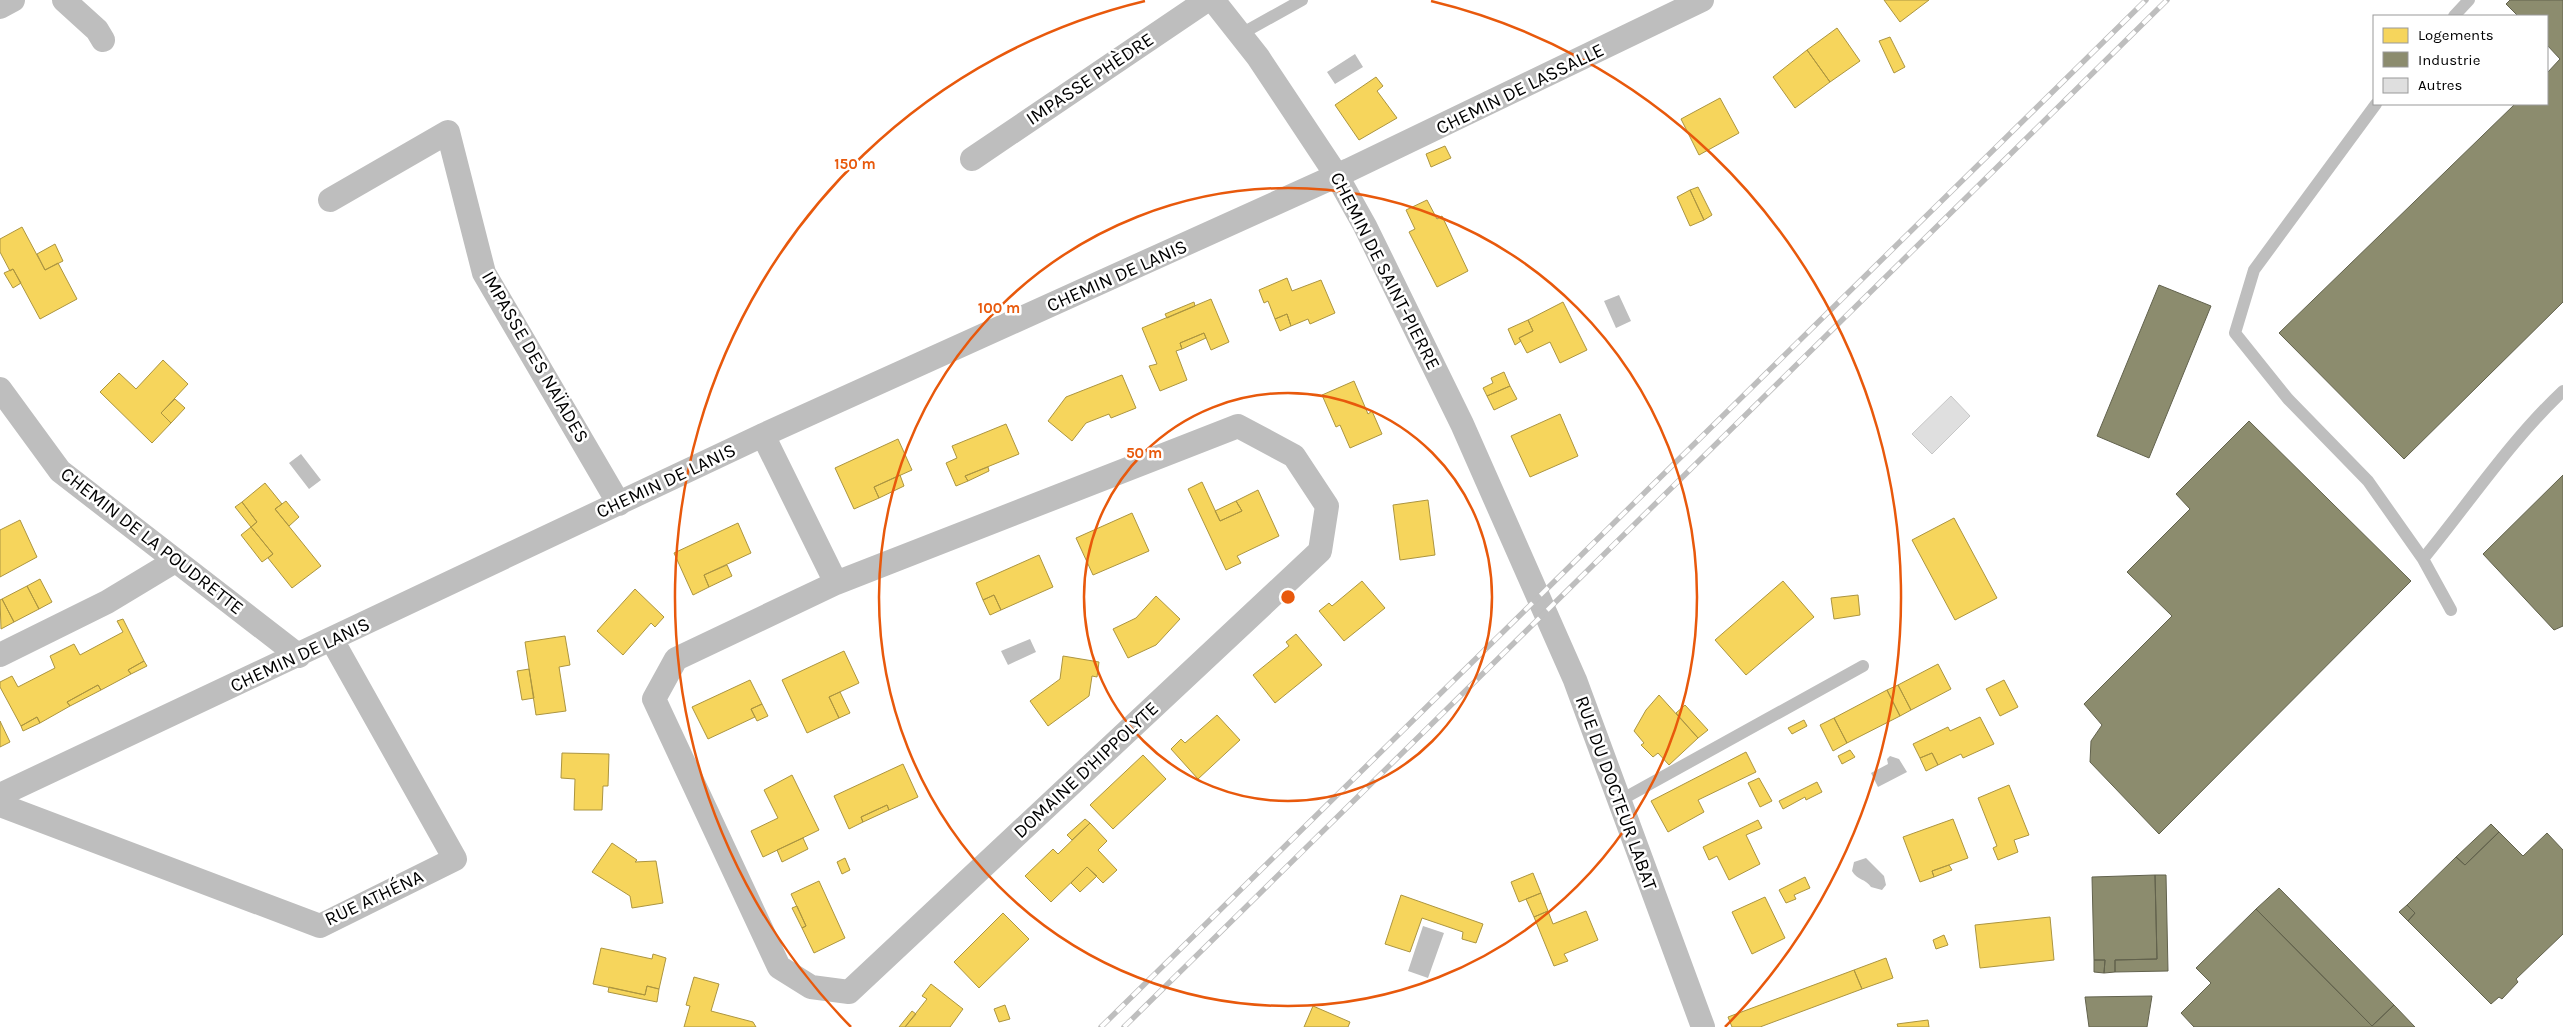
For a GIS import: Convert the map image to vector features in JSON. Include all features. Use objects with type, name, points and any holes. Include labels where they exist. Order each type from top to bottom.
[{"type":"street","points":[[0,7],[13,0]]},
{"type":"street","points":[[64,0],[97,30],[103,40]]},
{"type":"street","name":"IMPASSE PHÈDRE","points":[[972,159],[1207,0]]},
{"type":"street","name":"CHEMIN DE SAINT-PIERRE","points":[[1213,0],[1242,34],[1337,176],[1365,226],[1462,424],[1523,562]]},
{"type":"street","name":"CHEMIN DE LASSALLE","points":[[1337,176],[1702,0]]},
{"type":"street","name":"IMPASSE DES NAÏADES","points":[[330,200],[448,132],[484,273],[619,504]]},
{"type":"street","name":"CHEMIN DE LANIS","points":[[0,795],[299,656],[764,435],[1337,176]]},
{"type":"street","name":"CHEMIN DE LA POUDRETTE","points":[[0,389],[60,471],[299,656]]},
{"type":"street","name":"DOMAINE D'HIPPOLYTE","points":[[1238,426],[1294,456],[1327,506],[1320,550],[849,992],[811,987],[779,967],[654,699],[676,659],[836,583],[1238,426]]},
{"type":"street","points":[[764,435],[836,583]]},
{"type":"street","points":[[0,655],[107,602],[175,560]]},
{"type":"street","name":"RUE DU DOCTEUR LABAT","points":[[1523,562],[1575,680],[1703,1027]]},
{"type":"street","name":"RUE ATHÉNA","points":[[0,805],[320,926],[455,859],[332,640]]},
{"type":"lane","points":[[1242,34],[1302,0]]},
{"type":"lane","points":[[2455,15],[2469,0]]},
{"type":"lane","points":[[2375,105],[2254,270],[2235,333],[2288,399],[2368,480],[2423,559],[2451,610]]},
{"type":"lane","points":[[2423,559],[2468,500],[2546,407],[2563,391]]},
{"type":"lane","points":[[1620,801],[1863,666]]},
{"type":"shaded area","points":[[1355,54],[1363,67],[1335,84],[1327,72]]},
{"type":"shaded area","points":[[1619,295],[1631,321],[1616,328],[1604,301]]},
{"type":"shaded area","points":[[301,454],[321,480],[309,489],[289,463]]},
{"type":"shaded area","points":[[1030,639],[1036,652],[1008,665],[1001,651]]},
{"type":"shaded area","points":[[1890,756],[1899,759],[1907,772],[1878,787],[1871,773],[1888,764],[1887,759]]},
{"type":"shaded area","points":[[1866,858],[1884,876],[1886,885],[1882,890],[1871,887],[1852,871],[1854,862]]},
{"type":"shaded area","points":[[1423,926],[1444,933],[1428,978],[1408,971]]},
{"type":"building: Logements","points":[[1884,0],[1929,0],[1900,22]]},
{"type":"building: Logements","points":[[1837,28],[1860,61],[1830,82],[1807,50]]},
{"type":"building: Logements","points":[[1890,37],[1905,67],[1894,73],[1879,41]]},
{"type":"building: Logements","points":[[1807,50],[1830,82],[1795,108],[1773,77]]},
{"type":"building: Logements","points":[[1376,77],[1383,86],[1377,91],[1397,118],[1359,140],[1335,105]]},
{"type":"building: Logements","points":[[1720,98],[1739,133],[1699,155],[1681,119]]},
{"type":"building: Logements","points":[[1445,146],[1451,158],[1431,167],[1426,154]]},
{"type":"building: Logements","points":[[1698,187],[1712,215],[1704,220],[1690,190]]},
{"type":"building: Logements","points":[[1690,190],[1704,220],[1690,226],[1677,197]]},
{"type":"building: Logements","points":[[1427,200],[1437,219],[1442,216],[1468,271],[1437,287],[1409,232],[1415,229],[1406,210]]},
{"type":"building: Logements","points":[[22,227],[45,270],[58,263],[77,299],[40,319],[13,269],[10,271],[0,252],[0,239]]},
{"type":"building: Logements","points":[[55,244],[63,261],[45,270],[37,254]]},
{"type":"building: Logements","points":[[13,269],[21,283],[13,288],[4,273]]},
{"type":"building: Logements","points":[[1287,278],[1292,291],[1321,280],[1335,313],[1310,324],[1308,319],[1291,326],[1287,314],[1275,319],[1268,301],[1264,303],[1259,290]]},
{"type":"building: Logements","points":[[1211,299],[1229,342],[1211,350],[1204,333],[1180,343],[1182,349],[1176,351],[1187,380],[1160,391],[1149,366],[1157,364],[1142,328]]},
{"type":"building: Logements","points":[[1194,302],[1195,306],[1167,318],[1165,314]]},
{"type":"building: Logements","points":[[1563,302],[1587,350],[1560,363],[1550,342],[1527,353],[1519,338],[1533,331],[1528,320]]},
{"type":"building: Logements","points":[[1287,314],[1291,326],[1280,331],[1275,319]]},
{"type":"building: Logements","points":[[1528,320],[1533,331],[1519,338],[1521,341],[1515,345],[1508,329]]},
{"type":"building: Logements","points":[[1204,333],[1206,338],[1182,349],[1180,343]]},
{"type":"building: Logements","points":[[163,360],[188,384],[161,413],[171,423],[152,443],[100,392],[119,373],[136,389]]},
{"type":"building: Logements","points":[[1504,372],[1510,386],[1487,396],[1483,388],[1493,383],[1491,378]]},
{"type":"building: Logements","points":[[1122,375],[1136,408],[1111,418],[1109,414],[1086,423],[1072,441],[1048,421],[1066,397]]},
{"type":"building: Logements","points":[[1354,381],[1368,414],[1372,411],[1382,434],[1350,448],[1340,425],[1336,427],[1322,395]]},
{"type":"building: Logements","points":[[1510,386],[1517,399],[1494,410],[1487,396]]},
{"type":"building: Logements","points":[[175,399],[185,408],[171,423],[161,413]]},
{"type":"building: Logements","points":[[1560,414],[1578,456],[1530,477],[1511,436]]},
{"type":"building: Logements","points":[[1006,424],[1019,454],[965,476],[968,481],[956,486],[946,463],[957,458],[952,446]]},
{"type":"building: Logements","points":[[898,439],[912,470],[874,487],[879,498],[854,509],[835,468]]},
{"type":"building: Logements","points":[[988,467],[989,471],[968,481],[965,476]]},
{"type":"building: Logements","points":[[900,475],[904,486],[879,498],[874,487]]},
{"type":"building: Logements","points":[[1202,482],[1220,521],[1242,511],[1236,501],[1258,490],[1279,536],[1237,556],[1241,563],[1226,570],[1188,489]]},
{"type":"building: Logements","points":[[265,483],[282,504],[275,509],[321,566],[292,588],[268,558],[273,554],[251,527],[257,522],[242,502]]},
{"type":"building: Logements","points":[[1428,500],[1435,555],[1400,560],[1393,505]]},
{"type":"building: Logements","points":[[286,501],[299,517],[289,526],[275,509]]},
{"type":"building: Logements","points":[[1236,501],[1242,511],[1220,521],[1215,511]]},
{"type":"building: Logements","points":[[242,502],[257,522],[251,527],[235,507]]},
{"type":"building: Logements","points":[[1132,513],[1149,551],[1093,575],[1076,538]]},
{"type":"building: Logements","points":[[1954,518],[1997,598],[1955,620],[1912,540]]},
{"type":"building: Logements","points":[[20,520],[37,557],[0,577],[0,530]]},
{"type":"building: Logements","points":[[738,523],[751,553],[704,575],[709,587],[693,595],[674,553]]},
{"type":"building: Logements","points":[[251,527],[273,554],[262,562],[241,535]]},
{"type":"building: Logements","points":[[1039,555],[1053,587],[1001,610],[994,595],[983,600],[976,583]]},
{"type":"building: Logements","points":[[727,565],[732,576],[709,587],[704,575]]},
{"type":"building: Logements","points":[[40,579],[52,602],[39,609],[27,586]]},
{"type":"building: Logements","points":[[1362,581],[1385,608],[1344,641],[1319,611],[1329,603],[1332,606]]},
{"type":"building: Logements","points":[[1783,581],[1814,617],[1746,675],[1715,640]]},
{"type":"building: Logements","points":[[27,586],[39,609],[14,622],[2,599]]},
{"type":"building: Logements","points":[[635,589],[664,617],[655,627],[651,623],[623,655],[597,631]]},
{"type":"building: Logements","points":[[994,595],[1001,610],[990,615],[983,600]]},
{"type":"building: Logements","points":[[1858,595],[1860,615],[1834,619],[1831,598]]},
{"type":"building: Logements","points":[[1156,596],[1180,619],[1156,645],[1128,658],[1113,629],[1136,618]]},
{"type":"building: Logements","points":[[2,599],[14,622],[1,629],[0,600]]},
{"type":"building: Logements","points":[[123,619],[144,661],[128,670],[131,674],[101,690],[98,685],[67,702],[70,706],[40,723],[37,717],[21,726],[0,687],[0,682],[12,676],[18,687],[55,668],[50,656],[74,644],[80,655],[123,632],[117,621]]},
{"type":"building: Logements","points":[[1296,634],[1322,665],[1275,703],[1253,675],[1289,646],[1286,642]]},
{"type":"building: Logements","points":[[565,636],[570,665],[559,667],[566,711],[536,715],[525,642]]},
{"type":"building: Logements","points":[[844,651],[859,683],[829,697],[839,718],[807,733],[782,680]]},
{"type":"building: Logements","points":[[1063,656],[1099,662],[1097,677],[1092,676],[1089,696],[1048,726],[1030,701],[1060,679]]},
{"type":"building: Logements","points":[[144,661],[147,666],[131,674],[128,670]]},
{"type":"building: Logements","points":[[1938,664],[1951,689],[1911,710],[1898,685]]},
{"type":"building: Logements","points":[[529,669],[534,698],[522,700],[517,671]]},
{"type":"building: Logements","points":[[750,680],[762,704],[751,709],[755,717],[708,739],[692,707]]},
{"type":"building: Logements","points":[[2004,680],[2018,707],[2000,716],[1986,689]]},
{"type":"building: Logements","points":[[98,685],[101,690],[70,706],[67,702]]},
{"type":"building: Logements","points":[[1898,685],[1911,710],[1900,716],[1887,690]]},
{"type":"building: Logements","points":[[1887,690],[1900,716],[1847,743],[1834,718]]},
{"type":"building: Logements","points":[[840,692],[850,713],[839,718],[829,697]]},
{"type":"building: Logements","points":[[1659,695],[1698,738],[1669,765],[1658,753],[1653,757],[1641,745],[1644,743],[1634,731],[1646,710]]},
{"type":"building: Logements","points":[[762,704],[768,716],[757,721],[751,709]]},
{"type":"building: Logements","points":[[1685,705],[1708,730],[1698,738],[1676,713]]},
{"type":"building: Logements","points":[[1217,715],[1240,740],[1198,779],[1171,749],[1181,739],[1185,743]]},
{"type":"building: Logements","points":[[37,717],[40,723],[23,731],[21,726]]},
{"type":"building: Logements","points":[[1980,717],[1994,744],[1963,758],[1961,754],[1938,765],[1932,753],[1920,758],[1913,744],[1948,727],[1950,731]]},
{"type":"building: Logements","points":[[1834,718],[1847,743],[1833,751],[1820,725]]},
{"type":"building: Logements","points":[[1804,720],[1807,726],[1792,734],[1788,728]]},
{"type":"building: Logements","points":[[0,721],[10,742],[0,747]]},
{"type":"building: Logements","points":[[1850,750],[1855,757],[1842,764],[1838,756]]},
{"type":"building: Logements","points":[[1746,752],[1756,772],[1698,800],[1704,812],[1668,832],[1651,801]]},
{"type":"building: Logements","points":[[562,753],[609,754],[608,786],[603,786],[602,810],[574,810],[575,779],[561,778]]},
{"type":"building: Logements","points":[[1932,753],[1938,765],[1926,771],[1920,758]]},
{"type":"building: Logements","points":[[1143,755],[1166,779],[1113,829],[1090,805]]},
{"type":"building: Logements","points":[[903,764],[918,797],[889,810],[887,805],[861,817],[863,822],[849,829],[834,796]]},
{"type":"building: Logements","points":[[792,775],[819,830],[763,857],[751,831],[778,818],[764,790]]},
{"type":"building: Logements","points":[[1759,778],[1772,801],[1760,807],[1748,783]]},
{"type":"building: Logements","points":[[1817,782],[1822,792],[1806,800],[1805,797],[1783,809],[1779,801]]},
{"type":"building: Logements","points":[[2009,785],[2029,835],[2014,840],[2018,852],[1998,860],[1993,848],[1997,846],[1978,798]]},
{"type":"building: Logements","points":[[887,805],[889,810],[863,822],[861,817]]},
{"type":"building: Logements","points":[[1085,819],[1090,823],[1072,840],[1067,835]]},
{"type":"building: Logements","points":[[1953,819],[1968,858],[1932,871],[1934,877],[1920,882],[1903,837]]},
{"type":"building: Logements","points":[[1758,820],[1762,828],[1746,835],[1760,864],[1729,880],[1717,856],[1709,860],[1703,847]]},
{"type":"building: Logements","points":[[1090,823],[1107,841],[1098,850],[1117,870],[1103,883],[1087,867],[1051,902],[1025,876],[1053,849],[1058,854]]},
{"type":"building: Logements","points":[[803,838],[808,849],[782,862],[777,850]]},
{"type":"building: Logements","points":[[612,843],[637,860],[635,862],[656,861],[663,903],[632,908],[630,896],[592,872]]},
{"type":"building: Logements","points":[[845,858],[850,870],[842,874],[837,862]]},
{"type":"building: Logements","points":[[1949,865],[1952,870],[1934,877],[1932,871]]},
{"type":"building: Logements","points":[[1087,867],[1097,876],[1080,892],[1071,883]]},
{"type":"building: Logements","points":[[1533,873],[1541,893],[1519,902],[1511,882]]},
{"type":"building: Logements","points":[[1805,877],[1810,888],[1794,895],[1796,899],[1786,903],[1779,890]]},
{"type":"building: Logements","points":[[819,881],[845,938],[814,953],[802,928],[806,926],[791,894]]},
{"type":"building: Logements","points":[[1541,893],[1548,911],[1534,917],[1526,899]]},
{"type":"building: Logements","points":[[1401,895],[1483,924],[1476,943],[1462,939],[1463,932],[1422,918],[1410,952],[1385,944]]},
{"type":"building: Logements","points":[[1765,897],[1785,938],[1752,954],[1732,912]]},
{"type":"building: Logements","points":[[797,906],[806,926],[802,928],[792,908]]},
{"type":"building: Logements","points":[[1548,911],[1553,924],[1586,911],[1598,940],[1564,954],[1568,961],[1554,966],[1534,917]]},
{"type":"building: Logements","points":[[1003,913],[1029,939],[979,988],[954,962]]},
{"type":"building: Logements","points":[[2050,917],[2054,960],[1980,968],[1975,925]]},
{"type":"building: Logements","points":[[1944,935],[1948,945],[1936,949],[1933,940]]},
{"type":"building: Logements","points":[[601,948],[652,959],[653,954],[666,958],[659,989],[647,986],[645,995],[593,984]]},
{"type":"building: Logements","points":[[1886,958],[1893,978],[1862,989],[1854,970]]},
{"type":"building: Logements","points":[[1854,970],[1862,989],[1760,1027],[1732,1027],[1728,1017]]},
{"type":"building: Logements","points":[[694,977],[719,984],[711,1011],[753,1022],[756,1027],[684,1027],[690,1006],[686,1005]]},
{"type":"building: Logements","points":[[931,984],[963,1009],[950,1027],[905,1027],[927,999],[922,996]]},
{"type":"building: Logements","points":[[647,986],[659,989],[657,1002],[608,992],[609,987],[645,995]]},
{"type":"building: Logements","points":[[1005,1005],[1010,1019],[999,1022],[994,1009]]},
{"type":"building: Logements","points":[[1313,1006],[1350,1022],[1348,1027],[1304,1027]]},
{"type":"building: Logements","points":[[912,1011],[916,1014],[905,1027],[899,1027]]},
{"type":"building: Logements","points":[[1928,1020],[1929,1027],[1898,1027],[1897,1024]]},
{"type":"building: Industrie","points":[[2510,0],[2563,0],[2563,302],[2404,459],[2279,333],[2514,105],[2548,105],[2548,72],[2560,59],[2548,46],[2548,15],[2517,15],[2506,4]]},
{"type":"building: Industrie","points":[[2159,285],[2211,306],[2149,458],[2097,436]]},
{"type":"building: Industrie","points":[[2249,421],[2411,581],[2159,834],[2090,762],[2091,741],[2102,725],[2084,704],[2172,616],[2127,572],[2190,509],[2176,494]]},
{"type":"building: Industrie","points":[[2563,475],[2563,626],[2554,630],[2483,554]]},
{"type":"building: Industrie","points":[[2491,824],[2499,832],[2465,865],[2456,857]]},
{"type":"building: Industrie","points":[[2499,832],[2523,856],[2547,833],[2563,850],[2563,934],[2516,979],[2518,982],[2502,999],[2499,997],[2491,1004],[2408,921],[2415,913],[2407,905],[2456,857],[2465,865]]},
{"type":"building: Industrie","points":[[2155,875],[2166,875],[2168,971],[2115,972],[2115,960],[2157,959]]},
{"type":"building: Industrie","points":[[2155,875],[2157,959],[2115,960],[2115,972],[2104,973],[2105,960],[2094,960],[2092,877]]},
{"type":"building: Industrie","points":[[2279,888],[2394,1005],[2372,1026],[2256,909]]},
{"type":"building: Industrie","points":[[2407,905],[2415,913],[2408,921],[2399,912]]},
{"type":"building: Industrie","points":[[2256,909],[2372,1026],[2394,1005],[2415,1027],[2194,1027],[2181,1013],[2211,983],[2196,968]]},
{"type":"building: Industrie","points":[[2094,960],[2105,960],[2104,973],[2094,972]]},
{"type":"building: Industrie","points":[[2152,996],[2147,1027],[2089,1027],[2085,997]]},
{"type":"building: Autres","points":[[1951,396],[1970,416],[1932,454],[1912,434]]},
{"type":"railway","points":[[1101,1027],[2146,0]]},
{"type":"railway","points":[[1124,1027],[2167,0]]}]
